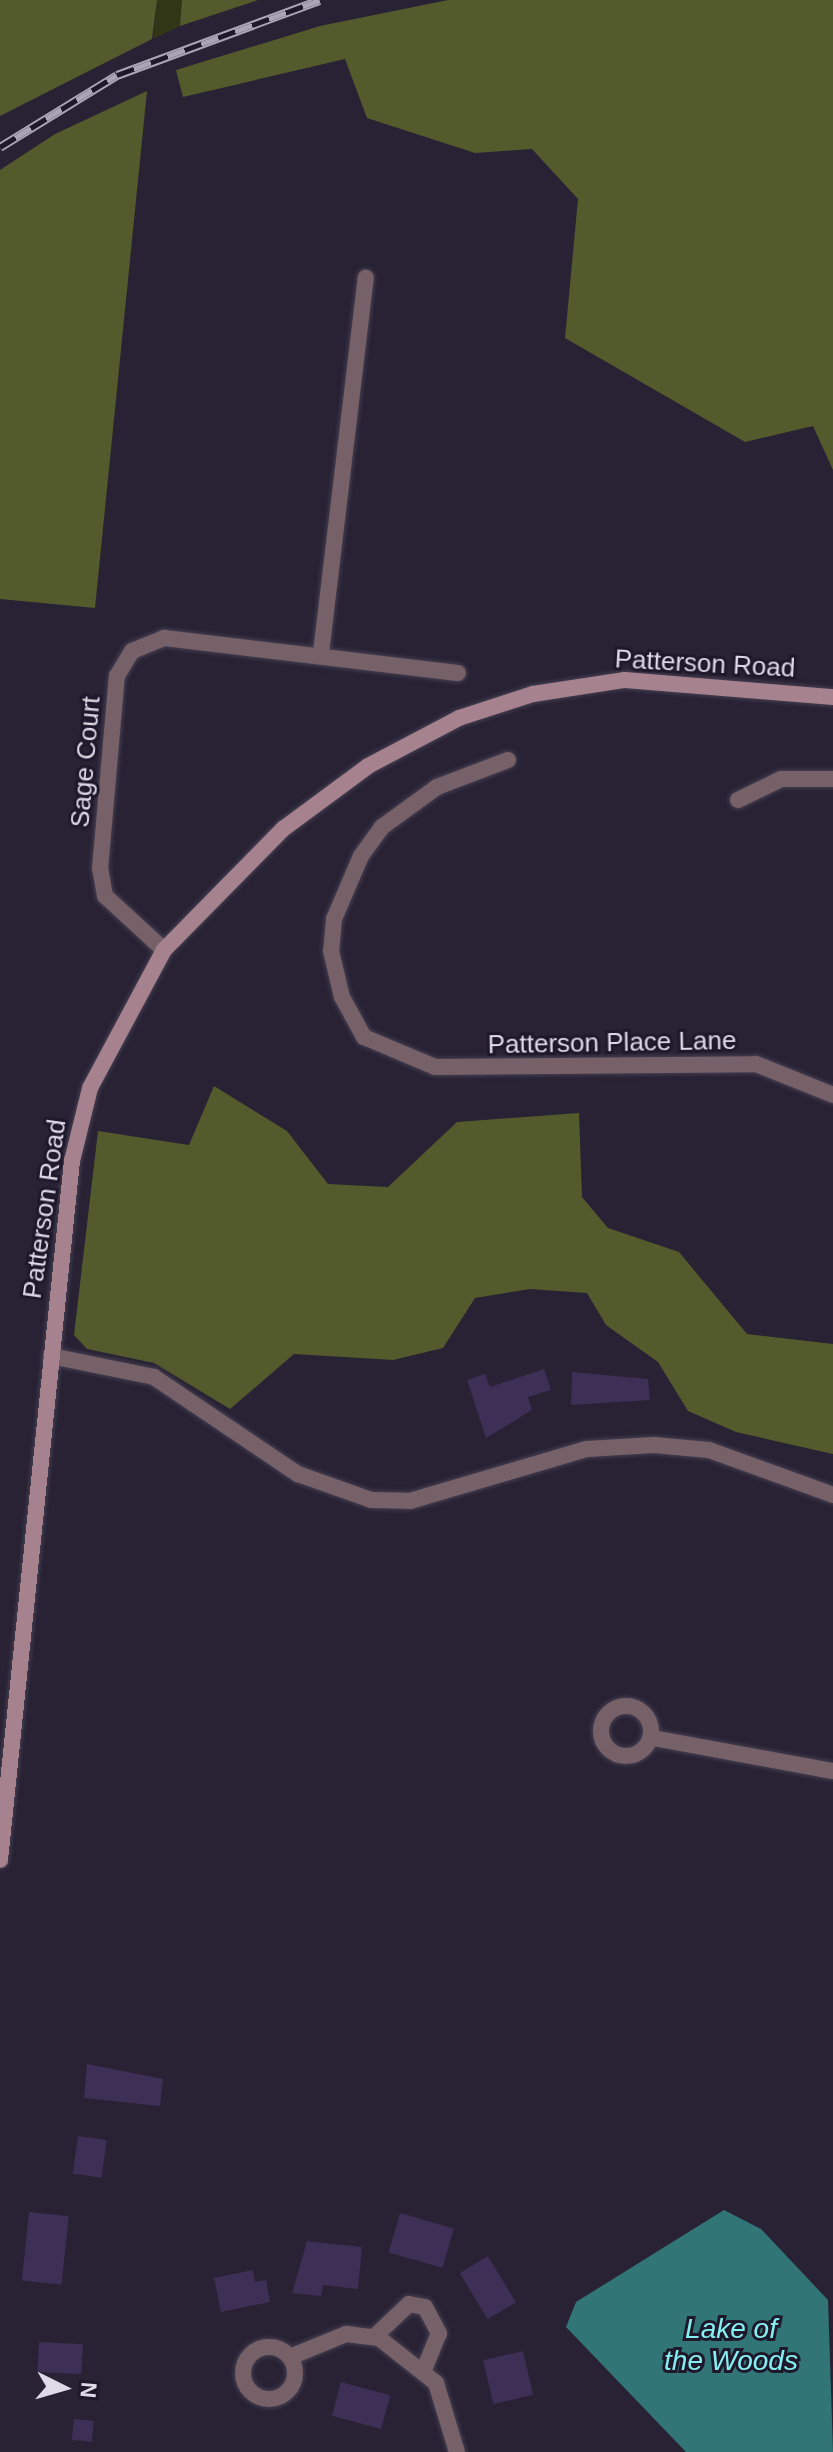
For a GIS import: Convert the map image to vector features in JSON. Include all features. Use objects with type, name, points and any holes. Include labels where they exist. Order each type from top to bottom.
[{"type":"street","points":[[321,653],[366,278]]},
{"type":"street","name":"Sage Court","points":[[164,950],[105,896],[100,869],[117,676],[132,651],[164,638],[321,653],[458,673]]},
{"type":"street","name":"Patterson Road","points":[[0,1860],[51,1356],[79,1125],[114,1033],[164,950],[215,890],[325,796],[413,738],[471,713],[533,694],[625,680],[833,697]]},
{"type":"street","name":"Patterson Place Lane","points":[[508,760],[437,787],[382,827],[345,886],[331,951],[338,983],[364,1037],[387,1053],[435,1067],[495,1070],[756,1064],[833,1095]]},
{"type":"street","points":[[738,800],[781,779],[833,779]]},
{"type":"street","points":[[51,1356],[154,1377],[298,1474],[371,1500],[410,1501],[587,1449],[654,1445],[709,1450],[833,1495]]},
{"type":"street","points":[[653,1738],[833,1771]]},
{"type":"street","points":[[374,2337],[409,2304],[425,2307],[439,2333],[423,2372]]},
{"type":"street","points":[[290,2357],[346,2334],[374,2337],[423,2372],[452,2420],[457,2452]]},
{"type":"shaded area","points":[[0,0],[157,0],[152,39],[0,116]]},
{"type":"shaded area","points":[[157,0],[182,0],[180,26],[153,39]]},
{"type":"shaded area","points":[[182,0],[258,0],[180,26]]},
{"type":"shaded area","points":[[448,0],[833,0],[833,470],[813,426],[745,442],[565,338],[578,199],[532,149],[475,153],[367,118],[345,59],[183,97],[176,70],[320,26]]},
{"type":"shaded area","points":[[147,91],[95,608],[0,599],[0,170],[55,134]]},
{"type":"shaded area","points":[[214,1086],[287,1131],[328,1184],[388,1187],[457,1122],[579,1113],[582,1197],[608,1228],[679,1252],[747,1334],[833,1344],[833,1454],[736,1432],[688,1411],[658,1362],[606,1325],[587,1293],[530,1289],[475,1298],[443,1348],[393,1360],[294,1354],[230,1409],[154,1363],[87,1349],[74,1335],[98,1131],[189,1145]]},
{"type":"water","name":"Lake of the Woods","points":[[724,2210],[761,2229],[828,2300],[833,2452],[686,2452],[566,2327],[576,2302]]},
{"type":"building","points":[[544,1369],[551,1390],[528,1397],[532,1410],[486,1438],[467,1380],[485,1374],[490,1387]]},
{"type":"building","points":[[572,1372],[648,1379],[650,1400],[571,1405]]},
{"type":"building","points":[[87,2064],[163,2079],[160,2106],[84,2098]]},
{"type":"building","points":[[78,2136],[107,2140],[101,2178],[73,2174]]},
{"type":"building","points":[[29,2212],[69,2216],[62,2285],[22,2281]]},
{"type":"building","points":[[400,2213],[454,2228],[443,2268],[389,2252]]},
{"type":"building","points":[[307,2241],[362,2247],[358,2289],[323,2285],[321,2296],[292,2293]]},
{"type":"building","points":[[488,2256],[516,2302],[488,2319],[460,2273]]},
{"type":"building","points":[[253,2270],[255,2282],[266,2280],[270,2302],[221,2312],[214,2278]]},
{"type":"building","points":[[39,2342],[83,2344],[81,2374],[37,2372]]},
{"type":"building","points":[[523,2351],[533,2395],[493,2404],[483,2360]]},
{"type":"building","points":[[341,2382],[390,2395],[381,2429],[332,2416]]},
{"type":"building","points":[[74,2419],[94,2421],[92,2442],[72,2440]]},
{"type":"railway","points":[[0,147],[117,75],[320,0]]}]
